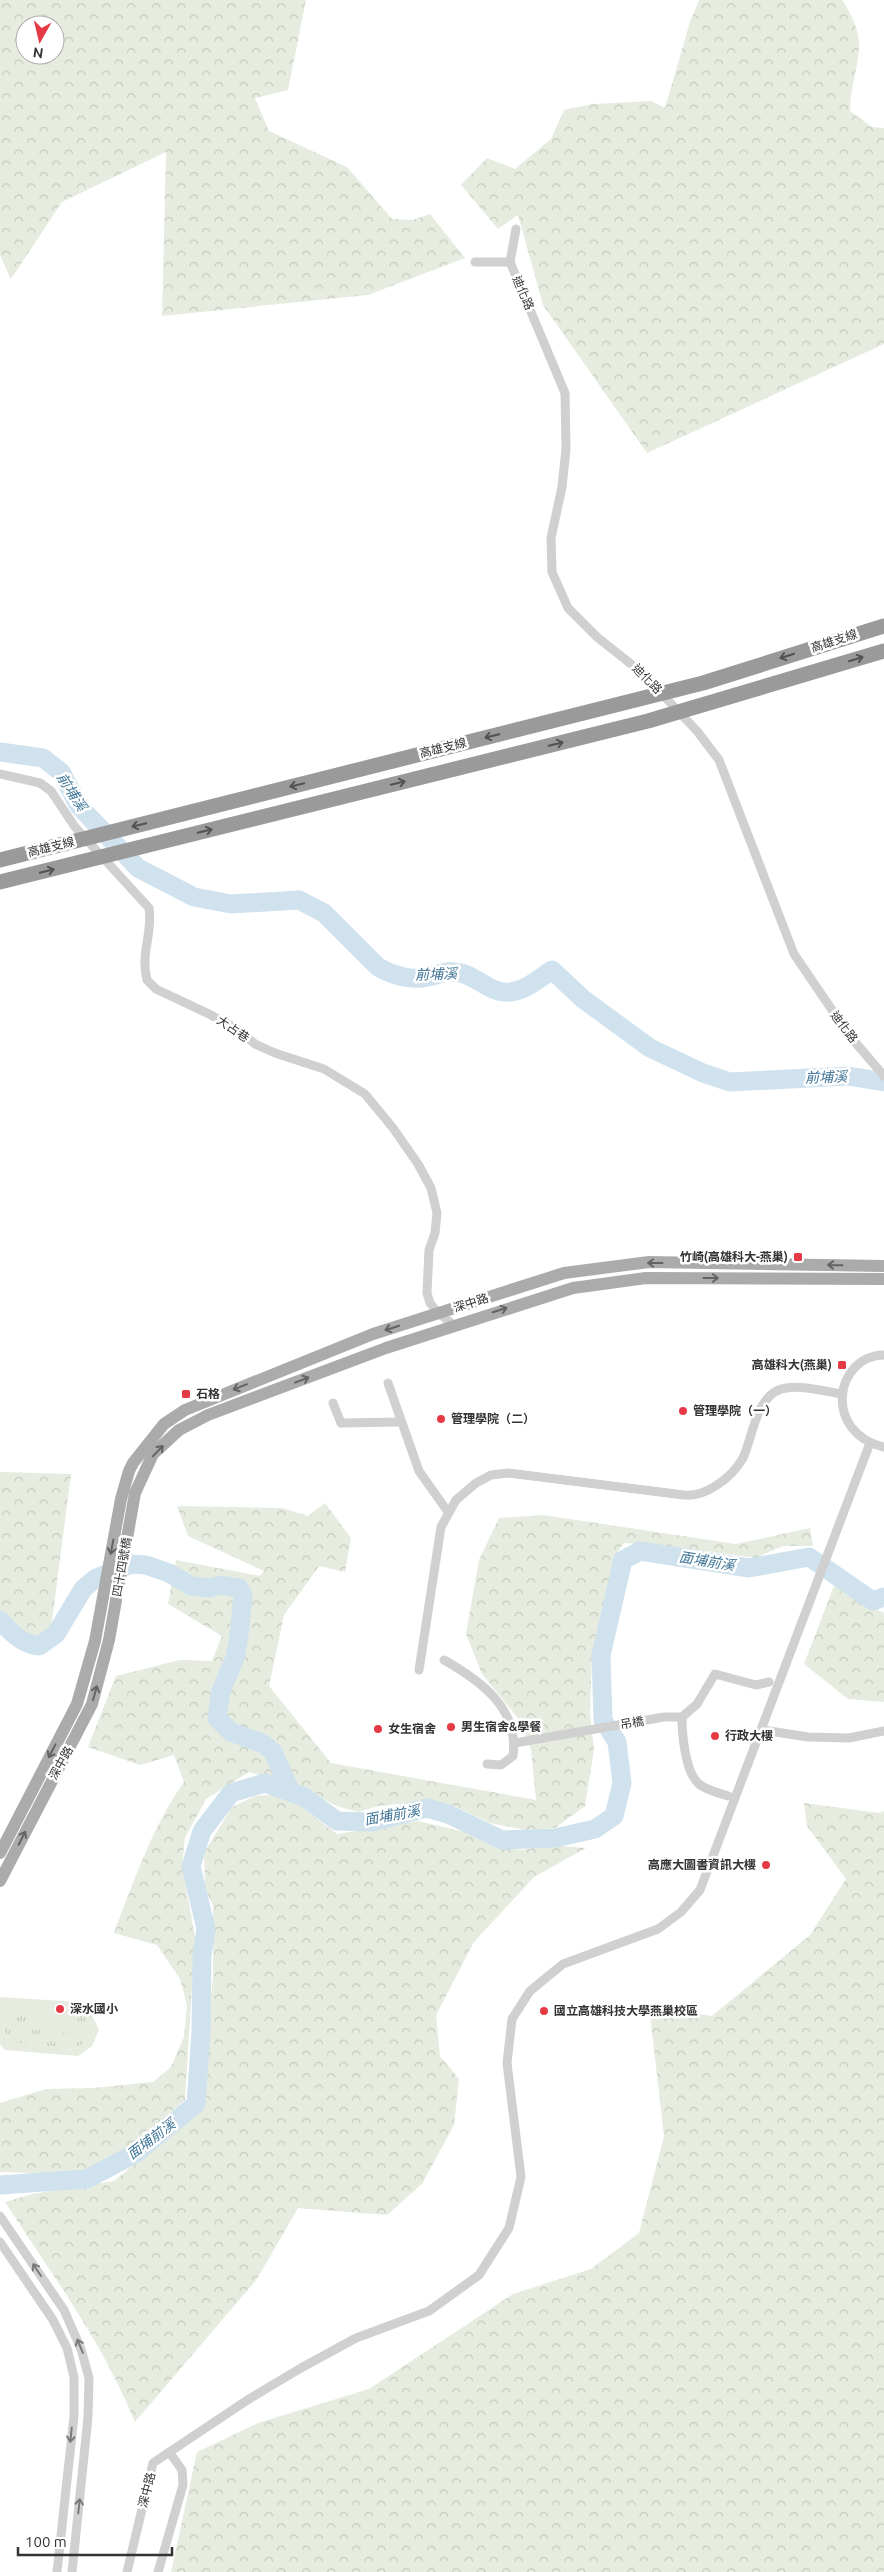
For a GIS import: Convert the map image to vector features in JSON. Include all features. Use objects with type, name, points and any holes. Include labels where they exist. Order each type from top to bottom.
[{"type":"highway","name":"高雄支線","points":[[0,860],[703,683],[884,626]]},
{"type":"highway","name":"高雄支線","points":[[0,882],[648,721],[884,651]]},
{"type":"main road","name":"深中路","points":[[121,1499],[132,1463],[164,1424],[184,1410],[434,1308],[564,1273],[606,1266],[649,1262],[884,1266]]},
{"type":"main road","name":"深中路","points":[[135,1493],[154,1454],[179,1430],[194,1422],[386,1348],[573,1288],[610,1281],[646,1278],[884,1279]]},
{"type":"main road","name":"四十四號橋","points":[[108,1640],[135,1493]]},
{"type":"main road","name":"四十四號橋","points":[[95,1641],[121,1499]]},
{"type":"main road","name":"深中路","points":[[0,1881],[92,1704],[108,1640]]},
{"type":"main road","name":"深中路","points":[[0,1853],[77,1704],[95,1641]]},
{"type":"street","points":[[475,262],[510,262],[516,229]]},
{"type":"street","name":"迪化路","points":[[510,262],[565,393],[566,449],[562,487],[551,538],[552,572],[568,608],[597,637],[641,672],[697,731],[718,760],[794,954],[849,1035],[884,1076]]},
{"type":"street","name":"大占巷","points":[[0,774],[40,783],[51,791],[75,827],[149,908],[151,920],[144,953],[147,980],[156,989],[237,1030],[254,1044],[324,1069],[352,1085],[365,1094],[393,1128],[418,1164],[430,1188],[437,1213],[426,1280],[434,1308]]},
{"type":"street","points":[[434,1308],[454,1325]]},
{"type":"street","points":[[884,1355],[866,1360],[854,1369],[846,1381],[842,1394],[842,1410],[848,1424],[857,1436],[870,1444],[884,1447]]},
{"type":"street","points":[[388,1382],[419,1471],[448,1512]]},
{"type":"street","points":[[419,1670],[441,1527],[456,1500],[476,1483],[491,1475],[508,1472],[684,1495],[707,1492],[729,1477],[742,1458],[758,1414],[768,1396],[780,1390],[795,1387],[842,1394]]},
{"type":"street","points":[[332,1403],[341,1423],[401,1422]]},
{"type":"street","name":"深中路","points":[[127,2572],[153,2463],[249,2399],[301,2368],[356,2338],[429,2311],[479,2275],[509,2228],[521,2177],[507,2063],[512,2019],[530,1991],[563,1964],[658,1930],[682,1912],[700,1890],[763,1730],[870,1444]]},
{"type":"street","points":[[444,1660],[485,1686],[507,1713],[515,1742],[513,1756],[501,1765],[487,1764]]},
{"type":"street","points":[[728,1796],[698,1784],[690,1769],[682,1736],[682,1717],[697,1704],[715,1674],[756,1685],[769,1682]]},
{"type":"street","name":"吊橋","points":[[515,1742],[664,1717],[682,1717]]},
{"type":"street","points":[[763,1730],[808,1737],[850,1738],[884,1731]]},
{"type":"street","points":[[0,2216],[64,2310],[82,2349],[89,2378],[88,2417],[72,2572]]},
{"type":"street","points":[[0,2242],[54,2322],[66,2348],[74,2377],[74,2416],[57,2572]]},
{"type":"street","points":[[54,2322],[68,2320]]},
{"type":"street","points":[[74,2416],[88,2417]]},
{"type":"street","points":[[158,2572],[183,2485],[182,2470],[170,2453]]},
{"type":"street","points":[[60,2540],[75,2541]]},
{"type":"green space","points":[[0,0],[306,0],[288,90],[255,98],[269,131],[347,167],[392,219],[413,220],[430,214],[465,258],[368,295],[162,316],[166,152],[62,202],[11,279],[0,255]]},
{"type":"green space","points":[[699,0],[842,0],[849,11],[859,42],[850,111],[872,127],[884,128],[884,344],[647,453],[543,305],[518,215],[498,229],[461,185],[487,158],[515,169],[551,139],[564,110],[593,104],[651,101],[665,108],[690,22]]},
{"type":"green space","points":[[0,1472],[71,1474],[49,1644],[0,1635]]},
{"type":"green space","points":[[325,1503],[351,1538],[345,1572],[319,1566],[284,1615],[269,1686],[331,1763],[536,1800],[531,1750],[521,1722],[482,1674],[466,1634],[479,1560],[499,1518],[543,1515],[736,1544],[810,1528],[813,1546],[783,1546],[755,1558],[669,1546],[624,1543],[618,1551],[592,1655],[590,1712],[594,1750],[585,1806],[555,1828],[526,1830],[490,1823],[456,1807],[429,1801],[379,1806],[358,1812],[337,1806],[299,1787],[249,1772],[206,1799],[185,1838],[182,1865],[195,1937],[185,2100],[127,2147],[102,2163],[88,2169],[79,2172],[57,2174],[0,2172],[0,2103],[46,2089],[93,2088],[153,2082],[171,2067],[184,2037],[187,2005],[180,1979],[157,1945],[114,1933],[136,1874],[153,1836],[162,1817],[184,1782],[174,1755],[140,1765],[88,1747],[116,1676],[180,1660],[212,1661],[222,1636],[168,1604],[176,1560],[260,1576],[264,1571],[188,1536],[177,1506],[282,1508],[308,1516]]},
{"type":"green space","points":[[834,1586],[884,1613],[884,1702],[848,1699],[804,1664]]},
{"type":"green space","points":[[276,1795],[299,1805],[337,1834],[418,1821],[465,1832],[503,1847],[523,1850],[547,1845],[586,1848],[534,1877],[474,1942],[436,2015],[440,2056],[459,2079],[454,2125],[422,2184],[387,2215],[298,2208],[257,2279],[135,2422],[108,2364],[92,2336],[5,2202],[32,2194],[114,2181],[200,2109],[213,1975],[213,1905],[205,1889],[204,1853],[232,1807],[255,1796]]},
{"type":"green space","points":[[804,1803],[879,1813],[884,1811],[884,2572],[171,2572],[197,2452],[258,2423],[369,2389],[513,2294],[591,2269],[639,2233],[664,2136],[649,2006],[712,2016],[810,1935],[846,1879],[807,1826]]},
{"type":"green space","points":[[0,1997],[109,2004],[108,2014],[91,2013],[99,2030],[92,2046],[78,2056],[5,2050],[0,2044]],"holes":[[[15,2006],[27,2008],[25,2029],[76,2034],[78,2013],[83,2013],[92,2027],[86,2041],[77,2049],[9,2042],[3,2027],[6,2014]]]},
{"type":"green space","points":[[15,2006],[83,2013],[92,2027],[86,2041],[77,2049],[9,2042],[4,2032],[3,2022],[6,2014]]},
{"type":"waterway","name":"前埔溪","points":[[0,752],[43,758],[61,772],[79,806],[138,868],[194,897],[231,904],[299,900],[324,913],[378,967],[389,972],[415,978],[456,972],[467,975],[498,991],[511,992],[522,989],[552,970],[583,999],[650,1048],[703,1073],[730,1082],[848,1076],[884,1082]]},
{"type":"waterway","name":"面埔前溪","points":[[0,2185],[87,2179],[136,2153],[196,2104],[201,2032],[202,1955],[206,1929],[191,1866],[202,1831],[231,1793],[265,1783],[304,1797],[337,1821],[372,1822],[427,1808],[448,1814],[502,1840],[555,1838],[595,1829],[614,1816],[622,1783],[617,1742],[603,1720],[601,1655],[623,1560],[640,1551],[749,1568],[809,1557],[873,1601],[884,1597]]},
{"type":"waterway","points":[[0,1620],[22,1640],[39,1646],[56,1634],[83,1589],[96,1578],[132,1564],[146,1565],[169,1573],[191,1586],[208,1588],[222,1585],[239,1588],[243,1595],[239,1635],[235,1658],[221,1691],[217,1718],[231,1732],[264,1744],[273,1752],[291,1792]]},
{"type":"place","name":"竹崎(高雄科大-燕巢)","points":[[798,1257]]},
{"type":"place","name":"高雄科大(燕巢)","points":[[842,1365]]},
{"type":"place","name":"石格","points":[[186,1394]]},
{"type":"place","name":"管理學院（一）","points":[[683,1411]]},
{"type":"place","name":"管理學院（二）","points":[[441,1419]]},
{"type":"place","name":"男生宿舍&學餐","points":[[451,1727]]},
{"type":"place","name":"女生宿舍","points":[[378,1729]]},
{"type":"place","name":"行政大樓","points":[[715,1736]]},
{"type":"place","name":"高應大圖書資訊大樓","points":[[766,1865]]},
{"type":"place","name":"深水國小","points":[[60,2009]]},
{"type":"place","name":"國立高雄科技大學燕巢校區","points":[[544,2011]]}]
